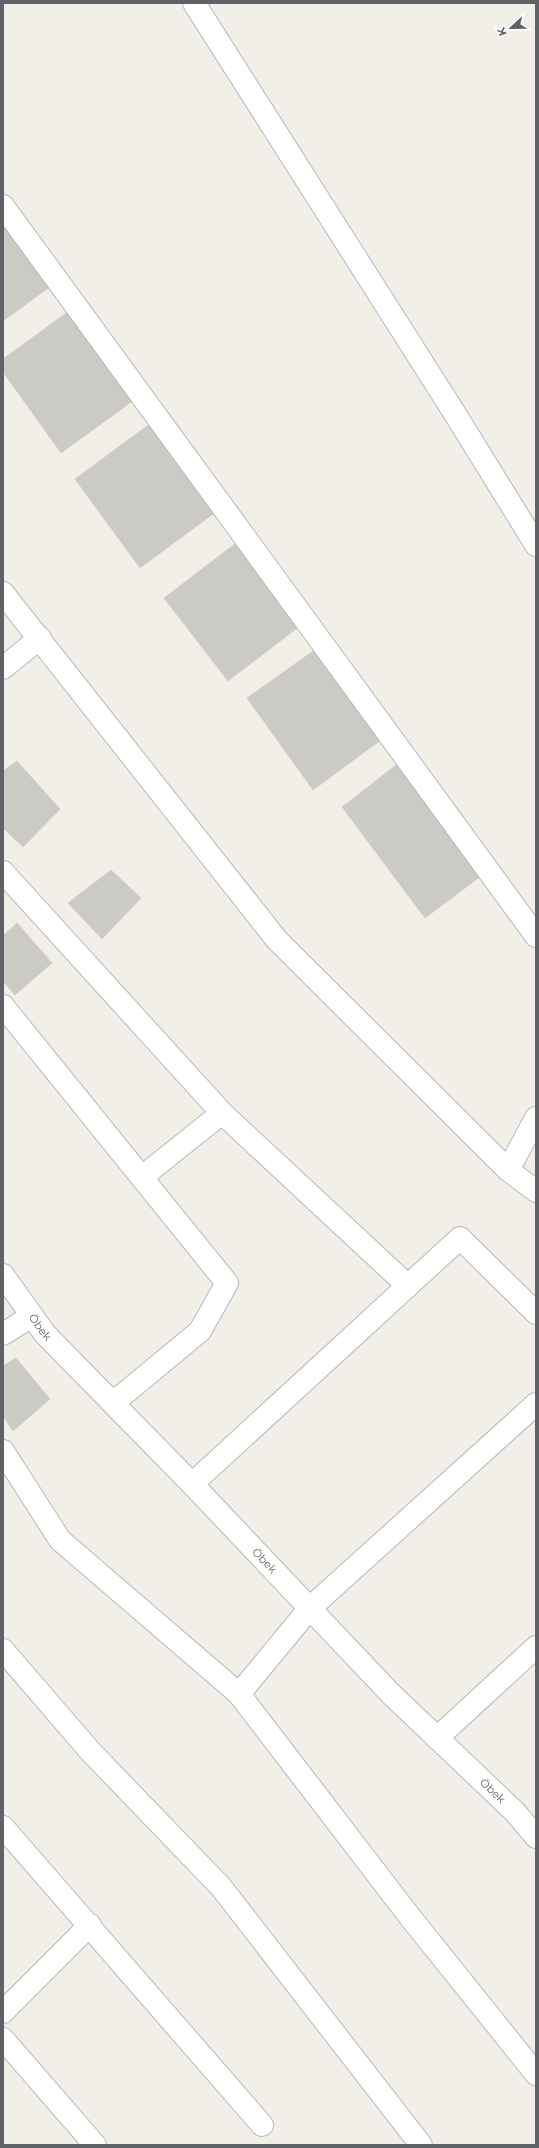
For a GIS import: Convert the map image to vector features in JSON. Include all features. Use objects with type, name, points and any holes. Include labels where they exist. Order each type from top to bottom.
[{"type":"street","points":[[194,3],[453,410],[536,545]]},
{"type":"street","points":[[3,206],[536,936]]},
{"type":"street","points":[[3,593],[277,940],[508,1170],[536,1191]]},
{"type":"street","points":[[3,668],[40,638]]},
{"type":"street","points":[[3,872],[222,1113],[408,1286]]},
{"type":"street","points":[[3,1006],[228,1283],[200,1331],[113,1403]]},
{"type":"street","points":[[142,1177],[222,1113]]},
{"type":"street","points":[[508,1170],[536,1118]]},
{"type":"street","points":[[192,1484],[460,1238],[536,1313]]},
{"type":"street","name":"Öbek","points":[[3,1275],[44,1334],[192,1484],[391,1694],[515,1812],[536,1838]]},
{"type":"street","points":[[3,1334],[32,1316]]},
{"type":"street","points":[[239,1694],[310,1608],[536,1404]]},
{"type":"street","points":[[3,1451],[60,1540],[239,1694],[410,1917],[536,2074]]},
{"type":"street","points":[[437,1738],[536,1647]]},
{"type":"street","points":[[3,1650],[90,1751],[221,1887],[421,2145]]},
{"type":"street","points":[[3,1827],[90,1925],[262,2125]]},
{"type":"street","points":[[3,2012],[90,1925]]},
{"type":"street","points":[[3,2039],[95,2145]]},
{"type":"building","points":[[3,222],[51,286],[3,321]]},
{"type":"building","points":[[69,311],[134,400],[61,453],[3,372],[3,359]]},
{"type":"building","points":[[151,423],[217,511],[140,568],[75,479]]},
{"type":"building","points":[[236,543],[300,626],[228,681],[164,598]]},
{"type":"building","points":[[320,646],[385,737],[313,790],[247,698]]},
{"type":"building","points":[[17,761],[60,809],[23,847],[3,828],[3,771]]},
{"type":"building","points":[[400,762],[485,873],[425,918],[342,807]]},
{"type":"building","points":[[111,870],[141,898],[102,939],[68,903]]},
{"type":"building","points":[[17,923],[52,963],[15,995],[3,981],[3,936]]},
{"type":"building","points":[[16,1358],[50,1399],[13,1431],[3,1416],[3,1366]]}]
